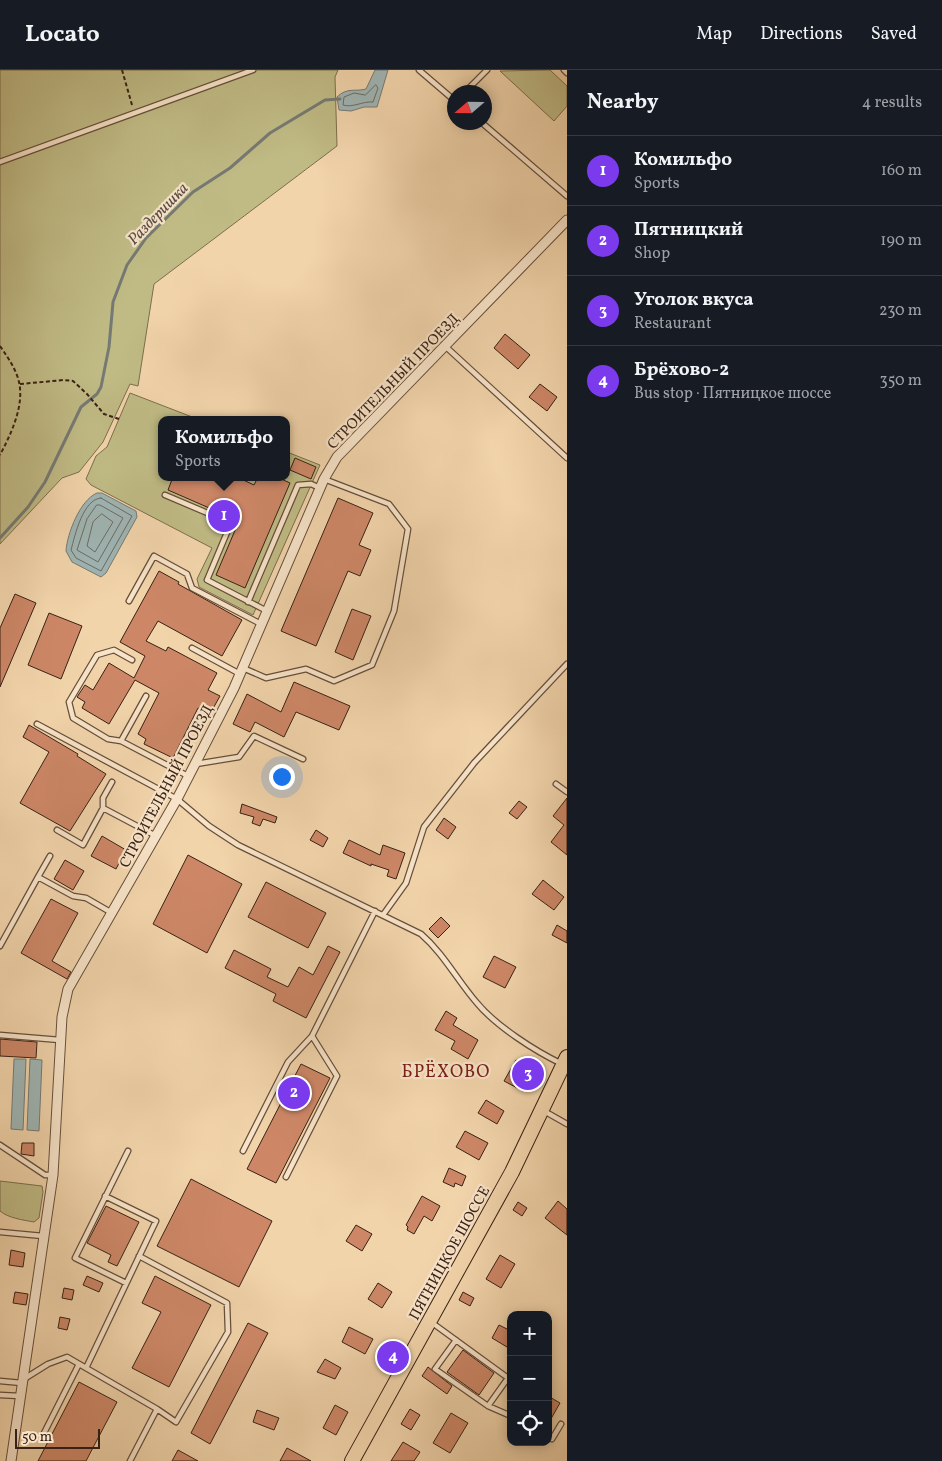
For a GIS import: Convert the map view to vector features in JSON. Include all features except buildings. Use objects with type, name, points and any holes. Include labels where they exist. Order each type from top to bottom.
[{"type":"main road","name":"ПЯТНИЦКОЕ ШОССЕ","points":[[352,1461],[512,1172],[565,1061]]},
{"type":"street","name":"СТРОИТЕЛЬНЫЙ ПРОЕЗД","points":[[11,1461],[53,1175],[60,1040],[62,1017],[68,990],[195,764],[241,671],[324,479],[348,444],[567,220]]},
{"type":"lane","points":[[0,162],[253,70]]},
{"type":"lane","points":[[419,70],[447,94]]},
{"type":"lane","points":[[472,85],[487,70]]},
{"type":"lane","points":[[564,70],[567,73]]},
{"type":"lane","points":[[490,130],[567,196]]},
{"type":"lane","points":[[445,346],[567,458]]},
{"type":"lane","points":[[192,648],[241,671],[266,678],[306,669],[334,681],[372,666],[394,611],[408,529],[389,504],[324,479]]},
{"type":"lane","points":[[248,602],[298,485],[311,484],[320,488]]},
{"type":"lane","points":[[165,495],[231,523],[207,580],[267,611]]},
{"type":"lane","points":[[129,601],[154,556],[187,574],[192,588],[261,624]]},
{"type":"lane","points":[[132,660],[114,650],[97,654],[69,702],[73,718],[108,739],[121,741],[188,776]]},
{"type":"lane","points":[[383,915],[406,883],[424,827],[474,763],[567,664]]},
{"type":"lane","points":[[121,741],[146,696]]},
{"type":"lane","points":[[37,724],[177,799],[208,826],[238,845],[420,934],[436,948],[478,1005],[506,1028],[565,1061]]},
{"type":"lane","points":[[195,764],[239,757],[254,736],[303,759]]},
{"type":"lane","points":[[57,830],[83,844],[103,808],[103,798],[112,782]]},
{"type":"lane","points":[[556,784],[567,792]]},
{"type":"lane","points":[[103,808],[156,836]]},
{"type":"lane","points":[[0,946],[50,856]]},
{"type":"lane","points":[[38,877],[73,896],[86,898],[112,913]]},
{"type":"lane","points":[[243,1151],[288,1062],[312,1036],[375,912]]},
{"type":"lane","points":[[0,1035],[60,1040]]},
{"type":"lane","points":[[286,1177],[337,1076],[312,1036]]},
{"type":"lane","points":[[543,1110],[567,1124]]},
{"type":"lane","points":[[0,1146],[45,1175],[53,1175]]},
{"type":"lane","points":[[126,1283],[75,1258],[128,1150]]},
{"type":"lane","points":[[86,1368],[156,1221],[105,1196]]},
{"type":"lane","points":[[0,1232],[43,1236]]},
{"type":"lane","points":[[0,1381],[24,1381],[48,1364],[67,1357],[176,1422],[228,1332],[227,1303],[138,1256]]},
{"type":"lane","points":[[429,1321],[508,1378],[488,1406]]},
{"type":"lane","points":[[456,1340],[435,1369],[488,1406],[507,1414]]},
{"type":"lane","points":[[43,1435],[79,1364]]},
{"type":"lane","points":[[0,1395],[21,1396]]},
{"type":"lane","points":[[130,1461],[157,1409]]},
{"type":"lane","points":[[552,1439],[561,1424]]},
{"type":"path","points":[[122,70],[135,114]]},
{"type":"path","points":[[0,346],[17,373],[20,384],[18,413],[0,455]]},
{"type":"path","points":[[20,384],[64,380],[73,381],[104,414],[119,420]]},
{"type":"shaded area","points":[[0,70],[338,70],[335,77],[337,146],[154,284],[138,386],[130,384],[103,442],[79,472],[62,478],[0,544]]},
{"type":"shaded area","points":[[550,70],[567,86],[567,106],[554,121],[500,71]]},
{"type":"shaded area","points":[[130,393],[190,416],[158,416],[158,481],[290,481],[290,453],[320,465],[253,615],[199,587],[197,579],[212,548],[91,485],[86,479],[96,456],[107,447]]},
{"type":"shaded area","points":[[0,1181],[42,1186],[43,1192],[39,1218],[34,1222],[11,1217],[0,1211]]},
{"type":"water","points":[[375,70],[388,70],[377,107],[364,107],[351,111],[339,110],[337,97],[344,92],[366,89]]},
{"type":"water","points":[[97,493],[102,493],[136,511],[137,517],[106,573],[101,577],[72,562],[66,551],[72,527],[80,510]]},
{"type":"water","points":[[14,1059],[26,1059],[23,1130],[11,1129]]},
{"type":"water","points":[[30,1059],[42,1060],[39,1131],[27,1130]]},
{"type":"waterway","name":"Раздеришка","points":[[0,538],[28,507],[45,482],[81,407],[97,394],[101,387],[109,347],[113,302],[127,265],[146,238],[193,192],[230,168],[270,133],[325,100],[340,99]]},
{"type":"place","name":"Комильфо","points":[[224,516]]},
{"type":"place","name":"Уголок вкуса","points":[[528,1074]]},
{"type":"place","name":"Пятницкий","points":[[294,1093]]},
{"type":"place","name":"Брёхово-2","points":[[393,1357]]},
{"type":"district","name":"БРЁХОВО","points":[[446,1071]]}]
